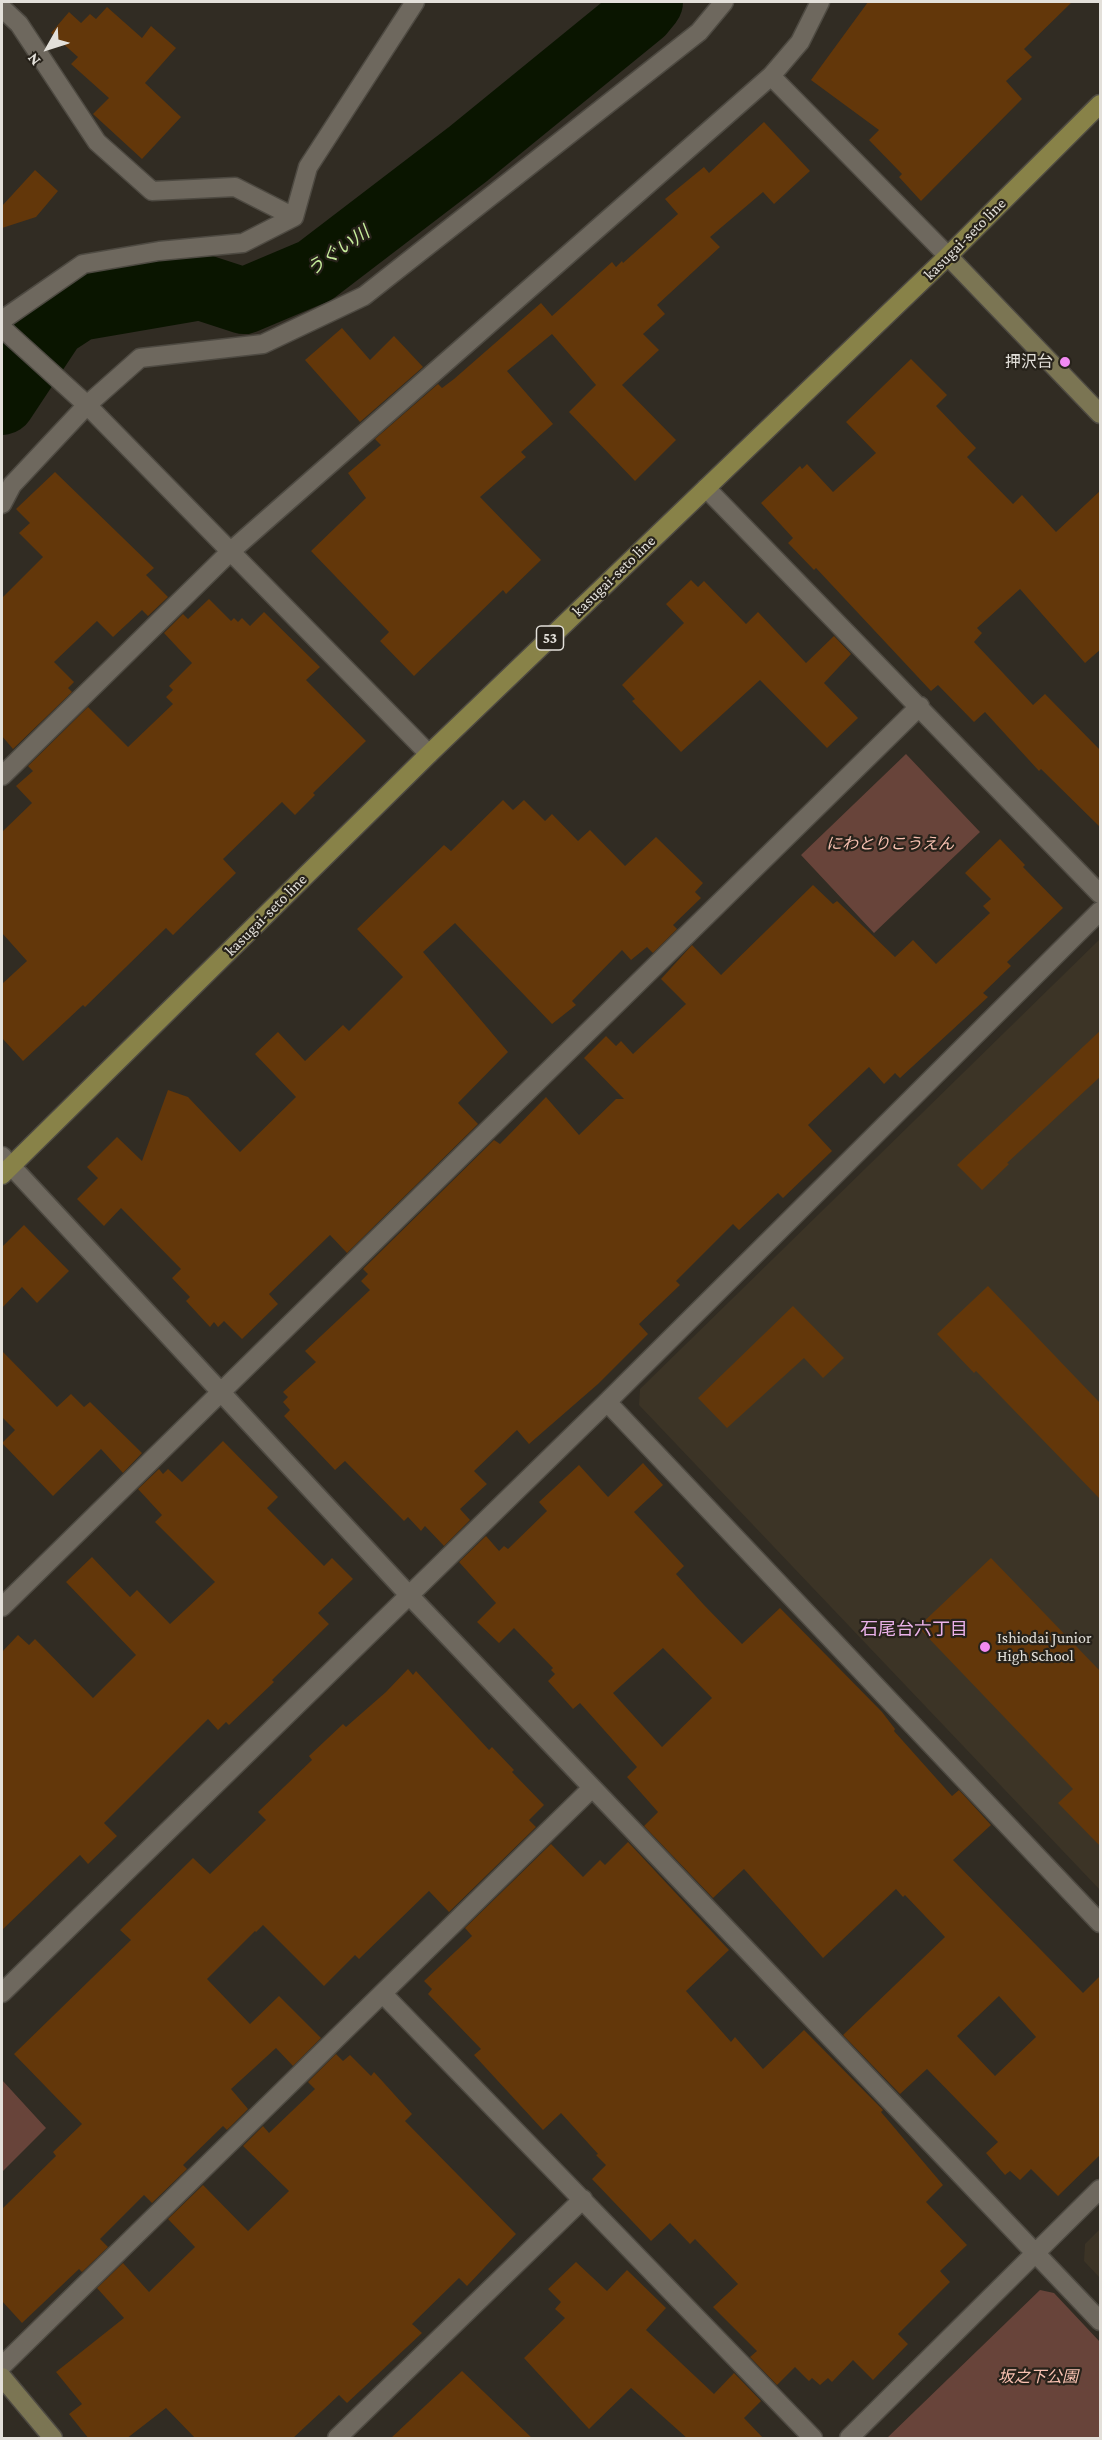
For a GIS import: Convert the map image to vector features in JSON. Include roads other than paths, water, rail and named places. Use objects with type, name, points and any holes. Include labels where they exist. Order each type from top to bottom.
[{"type":"main road","name":"kasugai-seto line","points":[[5,1166],[429,754],[948,256],[1101,104]]},
{"type":"street","points":[[2,320],[83,264],[159,251],[243,243],[294,217],[308,167],[414,2]]},
{"type":"street","points":[[2,504],[12,485],[87,405],[140,358],[263,344],[364,296],[699,32],[724,2]]},
{"type":"street","points":[[2,776],[231,551],[771,76],[800,42],[820,2]]},
{"type":"street","points":[[2,8],[19,24],[97,142],[152,190],[235,187],[294,217]]},
{"type":"street","points":[[771,76],[1101,414]]},
{"type":"street","points":[[2,328],[87,405],[429,754]]},
{"type":"street","points":[[706,488],[1101,894]]},
{"type":"street","points":[[2,1607],[920,706]]},
{"type":"street","points":[[2,1993],[607,1402],[1101,911]]},
{"type":"street","points":[[5,1166],[221,1391],[591,1788],[1101,2321]]},
{"type":"street","points":[[607,1402],[1101,1923]]},
{"type":"street","points":[[2,2366],[591,1788]]},
{"type":"street","points":[[383,1994],[813,2439]]},
{"type":"street","points":[[849,2439],[1101,2189]]},
{"type":"street","points":[[337,2439],[583,2199]]},
{"type":"street","points":[[2,2377],[53,2439]]},
{"type":"waterway","name":"うぐい川","points":[[2,402],[53,325],[79,308],[201,287],[244,301],[315,271],[468,154],[641,13],[650,2]]},
{"type":"place","name":"押沢台","points":[[1065,362]]},
{"type":"place","name":"Ishiodai Junior High School","points":[[985,1647]]},
{"type":"district","name":"石尾台六丁目","points":[[914,1629]]},
{"type":"park label","name":"にわとりこうえん","points":[[890,844]]},
{"type":"park label","name":"坂之下公園","points":[[1038,2377]]}]
